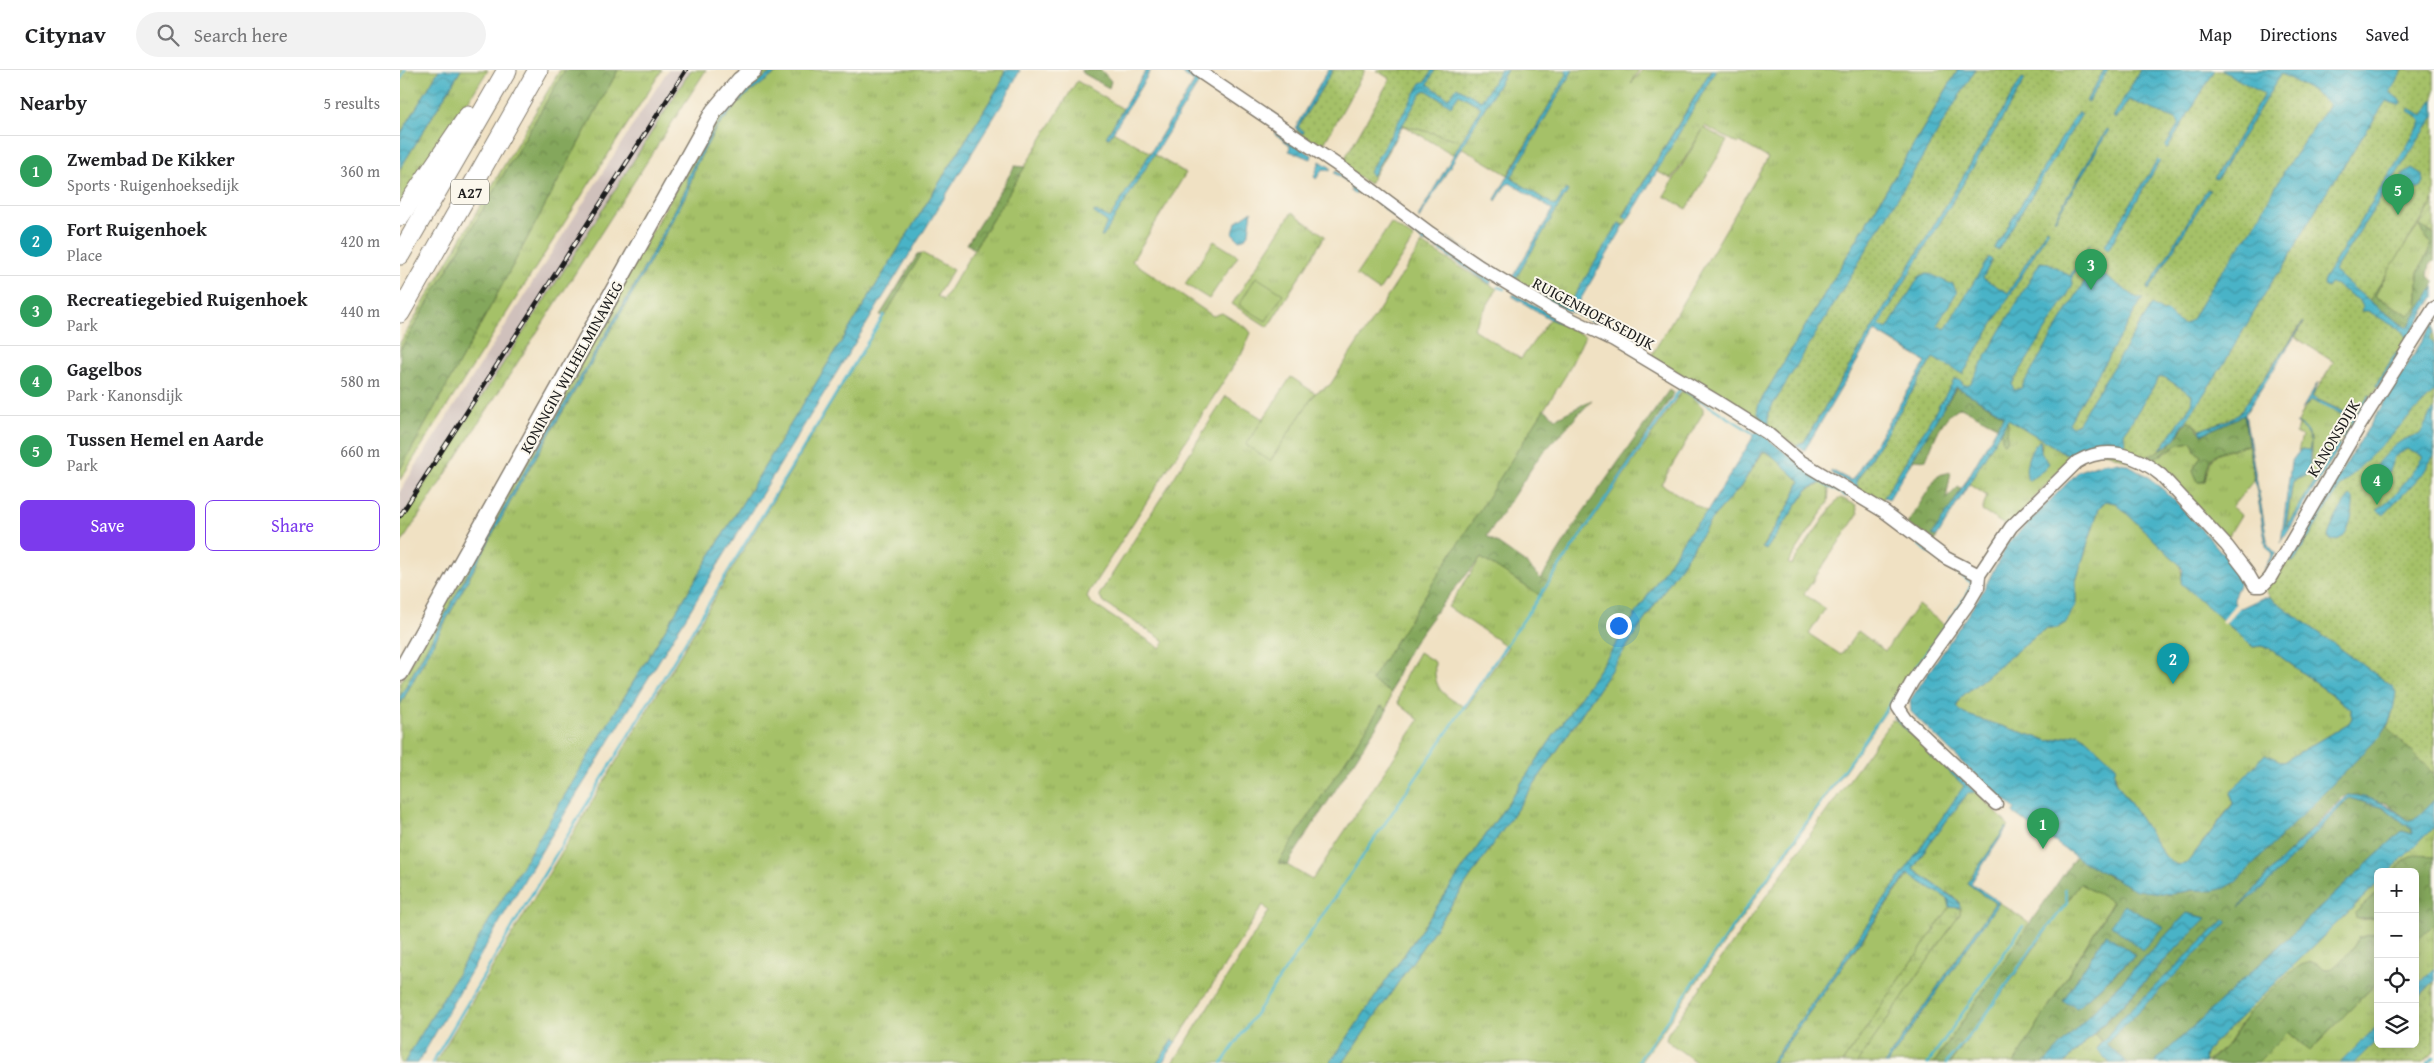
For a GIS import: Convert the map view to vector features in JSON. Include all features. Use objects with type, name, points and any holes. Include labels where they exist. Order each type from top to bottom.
[{"type":"highway","name":"A27","points":[[400,216],[481,97],[507,70]]},
{"type":"highway","name":"A27","points":[[400,255],[507,70]]},
{"type":"highway","name":"A27","points":[[400,313],[538,70]]},
{"type":"main road","name":"KONINGIN WILHELMINAWEG","points":[[400,673],[714,110],[740,80],[754,70]]},
{"type":"street","name":"RUIGENHOEKSEDIJK","points":[[1197,70],[1348,172],[1430,234],[1480,267],[1550,309],[1632,350],[1764,431],[1800,462],[1885,512],[1946,558],[1979,575]]},
{"type":"street","name":"KANONSDIJK","points":[[1979,575],[2011,527],[2063,474],[2088,455],[2118,453],[2138,459],[2161,475],[2227,546],[2247,572],[2251,583],[2255,586],[2262,586],[2270,578],[2360,425],[2434,308]]},
{"type":"street","points":[[1979,575],[1978,587],[1968,604],[1912,682],[1898,707],[1906,719],[1996,804]]},
{"type":"shaded area","points":[[668,70],[691,70],[577,250],[400,522],[400,491]]},
{"type":"green space","points":[[400,70],[439,70],[400,135]]},
{"type":"green space","points":[[461,70],[488,70],[400,208],[400,169]]},
{"type":"green space","points":[[560,70],[565,70],[400,350],[400,343]]},
{"type":"green space","points":[[565,70],[618,70],[400,470],[400,350]]},
{"type":"green space","points":[[618,70],[662,70],[400,480],[400,470]]},
{"type":"green space","points":[[691,70],[706,70],[400,545],[400,522],[577,250]]},
{"type":"green space","points":[[765,70],[775,70],[734,105],[723,117],[704,145],[687,178],[688,185],[636,283],[511,494],[400,697],[400,684],[419,648],[721,108]]},
{"type":"green space","points":[[780,70],[1005,70],[1002,81],[694,582],[404,1063],[400,1063],[400,705],[519,486],[642,277],[688,191],[695,167],[715,130],[743,98]]},
{"type":"green space","points":[[1082,70],[1101,70],[1111,81],[1109,88],[1081,72]]},
{"type":"green space","points":[[1333,70],[1365,70],[1321,149],[1296,132],[1297,130],[1302,134],[1298,127]]},
{"type":"green space","points":[[1376,70],[1503,70],[1462,141],[1403,125],[1369,184],[1341,165],[1390,79]]},
{"type":"green space","points":[[1507,70],[1565,70],[1568,73],[1508,175],[1461,147]]},
{"type":"green space","points":[[1573,70],[1639,70],[1631,84],[1642,70],[1711,70],[1623,216],[1628,219],[1624,226],[1619,223],[1570,304],[1564,306],[1514,280],[1568,190],[1555,206],[1517,183],[1511,176]]},
{"type":"green space","points":[[1716,70],[1958,70],[1861,233],[1759,417],[1765,425],[1651,356],[1768,158],[1740,142],[1738,144],[1705,126],[1672,179],[1656,171]]},
{"type":"green space","points":[[1958,70],[2434,70],[2434,200],[2369,301],[2413,332],[2378,387],[2356,417],[2312,397],[2334,362],[2295,337],[2304,324],[2302,323],[2240,412],[2233,418],[2200,430],[2189,420],[2168,447],[2143,458],[2098,450],[2071,457],[1957,387],[1879,505],[1854,487],[1858,488],[1856,482],[1929,364],[1872,329],[1804,442],[1796,445],[1768,428],[1759,416],[1760,402]]},
{"type":"green space","points":[[2434,70],[2365,215],[2368,311],[2333,364],[2334,362],[2295,337],[2304,324],[2200,430],[2189,420],[2161,456],[2179,444],[2192,442],[2195,451],[2201,456],[2193,470],[2198,482],[2205,482],[2213,457],[2223,451],[2248,445],[2254,480],[2232,507],[2241,515],[2226,540],[2164,474],[2098,450],[2071,457]]},
{"type":"green space","points":[[1077,81],[1123,109],[1111,130],[1186,173],[1132,261],[1213,316],[1222,313],[1247,328],[1251,333],[1243,351],[1087,597],[1090,602],[1160,648],[1165,641],[1104,603],[1099,595],[1226,396],[1263,419],[1246,445],[1271,460],[1315,393],[1330,385],[1422,244],[1497,289],[1473,329],[1521,359],[1550,319],[1585,336],[1566,375],[1372,680],[1391,693],[1387,710],[1382,706],[1279,864],[1287,865],[1312,880],[1419,720],[1398,703],[1402,683],[1419,652],[1435,662],[1436,680],[1442,691],[1466,708],[1508,647],[1448,607],[1481,558],[1541,595],[1682,391],[1694,398],[1703,408],[1703,413],[1661,484],[1707,512],[1687,535],[1617,643],[1330,1063],[1173,1063],[1269,911],[1263,905],[1176,1042],[1172,1040],[1158,1063],[435,1063],[922,253],[953,270],[937,296],[943,300]]},
{"type":"green space","points":[[1482,107],[1454,155],[1403,125]]},
{"type":"green space","points":[[1704,128],[1727,141],[1687,209],[1664,196]]},
{"type":"green space","points":[[1015,166],[1025,167],[974,249],[967,244]]},
{"type":"green space","points":[[2434,201],[2434,234],[2419,225]]},
{"type":"green space","points":[[1292,212],[1325,236],[1268,327],[1232,304]]},
{"type":"green space","points":[[1391,223],[1414,238],[1379,291],[1356,275]]},
{"type":"green space","points":[[2419,225],[2423,234],[2432,244],[2418,272],[2418,307],[2409,315],[2375,296],[2389,269]]},
{"type":"green space","points":[[2419,225],[2434,234],[2434,261],[2430,265],[2428,275],[2434,281],[2431,293],[2421,311],[2409,326],[2405,327],[2369,301],[2389,269],[2375,296],[2409,315],[2418,307],[2418,272],[2432,244],[2423,234]]},
{"type":"green space","points":[[1214,241],[1238,256],[1209,299],[1185,284]]},
{"type":"green space","points":[[922,253],[885,316],[880,315],[918,254]]},
{"type":"green space","points":[[1256,277],[1283,294],[1266,321],[1239,305]]},
{"type":"green space","points":[[2434,322],[2434,774],[2387,727],[2391,718],[2393,687],[2270,597],[2265,589],[2287,559]]},
{"type":"green space","points":[[1291,377],[1315,393],[1270,461],[1246,445]]},
{"type":"green space","points":[[1957,387],[2004,415],[2008,423],[2007,441],[2003,443],[2000,428],[1961,407],[1948,416],[1943,423],[1926,460],[1914,459],[1910,466],[1905,466]]},
{"type":"green space","points":[[1669,390],[1674,393],[1541,596],[1481,558],[1442,604],[1416,640],[1405,658],[1391,693],[1371,680],[1544,409],[1556,418],[1592,400],[1539,457],[1487,536],[1527,564],[1541,579],[1583,512]]},
{"type":"green space","points":[[2311,400],[2350,418],[2352,422],[2286,529],[2293,481],[2305,476],[2311,460],[2311,438],[2298,423],[2304,409]]},
{"type":"green space","points":[[2004,415],[2071,457],[2008,527],[1982,511],[1987,496],[1968,483],[2000,428]],"holes":[[[2038,442],[2042,443],[2041,453],[2027,466],[2029,455]]]},
{"type":"green space","points":[[2244,415],[2248,445],[2217,453],[2209,463],[2205,482],[2198,482],[2193,470],[2201,456],[2195,451],[2192,442],[2179,444],[2155,458],[2149,455],[2168,447],[2189,420],[2202,434]]},
{"type":"green space","points":[[2298,425],[2309,436],[2311,443],[2309,451],[2302,449],[2298,451],[2302,436],[2296,433]]},
{"type":"green space","points":[[1764,451],[1774,457],[1800,481],[1791,502],[1762,547],[1765,550],[1808,489],[1819,485],[1821,481],[1832,484],[1829,489],[1828,503],[1788,563],[1791,565],[1837,500],[1841,498],[1856,505],[1858,514],[1804,594],[1825,609],[1809,634],[1841,655],[1858,631],[1885,651],[1918,605],[1946,626],[1640,1063],[1343,1063],[1550,761],[1714,516],[1741,486]]},
{"type":"green space","points":[[1951,472],[1946,499],[1958,487],[1961,489],[1934,543],[1907,524],[1938,475]]},
{"type":"green space","points":[[2106,501],[2116,503],[2180,565],[2182,576],[2226,623],[2253,647],[2262,646],[2269,648],[2352,710],[2352,718],[2349,723],[2283,762],[2233,803],[2187,863],[2180,865],[2170,861],[2165,856],[2117,783],[2114,770],[2078,733],[2049,741],[1964,714],[1957,707],[1960,698],[2036,635],[2047,628],[2057,628],[2076,604],[2076,581],[2099,508]]},
{"type":"green space","points":[[2434,653],[2434,800],[2414,820],[2409,821],[2386,803],[2348,795],[2343,797],[2280,861],[2239,907],[2263,888],[2349,798],[2385,808],[2411,829],[2412,834],[2402,831],[2154,1063],[2127,1063],[2094,1034],[2206,918],[2187,913],[2044,1063],[2014,1063],[2113,902],[2080,884],[1950,1063],[1934,1063],[2076,856],[2110,877],[2169,894],[2194,890]],"holes":[[[2106,934],[2135,956],[2077,1008],[2063,1001]]]},
{"type":"green space","points":[[1381,706],[1387,710],[1287,865],[1278,863]]},
{"type":"green space","points":[[1892,720],[1896,721],[1929,750],[1931,759],[1934,757],[1965,786],[1770,1063],[1697,1063],[1666,1040],[1668,1033]]},
{"type":"green space","points":[[1975,790],[2009,826],[1967,883],[1995,903],[1885,1063],[1857,1063],[1960,914],[1959,901],[1913,869],[1929,844],[1968,793]]},
{"type":"green space","points":[[2434,827],[2434,856],[2410,858],[2398,868],[2393,868]]},
{"type":"green space","points":[[2414,855],[2434,856],[2434,924],[2419,939],[2419,868],[2398,868],[2404,861]]},
{"type":"green space","points":[[1909,874],[1948,899],[1950,907],[1842,1063],[1773,1063]]},
{"type":"green space","points":[[2080,884],[2113,901],[2014,1063],[1950,1063],[2001,995]]},
{"type":"green space","points":[[2374,887],[2374,896],[2355,913],[2360,920],[2374,918],[2374,934],[2358,938],[2344,958],[2334,967],[2325,969],[2311,962],[2290,973],[2242,1022],[2228,1044],[2205,1063],[2204,1057],[2207,1050]]},
{"type":"green space","points":[[2374,896],[2374,918],[2356,919],[2355,913]]},
{"type":"green space","points":[[1999,902],[2030,924],[1934,1063],[1888,1063]]},
{"type":"green space","points":[[1950,907],[1960,908],[1960,914],[1857,1063],[1842,1063]]},
{"type":"green space","points":[[2434,924],[2434,968],[2419,983],[2419,958],[2419,939]]},
{"type":"green space","points":[[2374,934],[2374,985],[2310,1051],[2288,1032],[2257,1063],[2207,1063],[2228,1044],[2249,1013],[2290,973],[2301,965],[2311,962],[2329,969],[2337,965],[2354,946],[2358,938]]},
{"type":"green space","points":[[2434,981],[2434,1052],[2423,1063],[2354,1063],[2374,1043],[2374,1048],[2419,1048],[2419,997]]},
{"type":"green space","points":[[2374,985],[2374,1029],[2340,1063],[2257,1063],[2288,1032],[2310,1051]]},
{"type":"green space","points":[[2094,1034],[2102,1041],[2096,1049],[2110,1063],[2065,1063]]},
{"type":"water","points":[[439,70],[461,70],[400,169],[400,135]]},
{"type":"water","points":[[775,70],[780,70],[743,98],[715,130],[695,167],[688,191],[642,277],[519,486],[400,705],[400,697],[517,484],[636,283],[688,185],[687,178],[704,145],[733,105]]},
{"type":"water","points":[[1005,70],[1020,70],[1004,101],[527,875],[418,1063],[404,1063],[694,582],[1002,81]]},
{"type":"water","points":[[1146,70],[1151,70],[1109,138],[1106,137]]},
{"type":"water","points":[[1178,70],[1184,70],[1200,81],[1103,237],[1101,237],[1107,222],[1094,213],[1094,211],[1110,218],[1194,82]]},
{"type":"water","points":[[1328,70],[1333,70],[1298,127],[1304,131],[1303,134],[1295,128]]},
{"type":"water","points":[[1432,70],[1435,70],[1428,84],[1448,98],[1457,87],[1481,101],[1501,70],[1507,70],[1419,219],[1419,215],[1481,107],[1459,94],[1451,106],[1426,90],[1422,92],[1372,176],[1369,172],[1421,83],[1426,81]]},
{"type":"water","points":[[1565,70],[1573,70],[1511,178],[1555,206],[1566,189],[1568,191],[1516,278],[1509,280],[1482,261],[1500,272],[1513,276],[1553,210],[1510,183],[1506,185],[1496,201],[1495,199],[1567,74]]},
{"type":"water","points":[[1711,70],[1716,70],[1639,202],[1628,219],[1623,217]]},
{"type":"water","points":[[1958,70],[1975,70],[1768,413],[1768,426],[1763,435],[1821,481],[1819,484],[1808,489],[1766,550],[1762,548],[1791,502],[1800,481],[1768,452],[1762,452],[1741,486],[1714,516],[1550,761],[1343,1063],[1330,1063],[1617,643],[1687,535],[1707,512],[1753,435],[1765,425],[1757,410],[1760,402]]},
{"type":"water","points":[[2104,70],[2108,70],[2088,102],[2086,101]]},
{"type":"water","points":[[2140,70],[2215,70],[2167,149],[2165,147],[2179,123],[2176,119],[2129,100],[2116,119],[2113,117]]},
{"type":"water","points":[[2221,70],[2403,70],[2390,92],[2401,103],[2398,105],[2386,101],[2317,207],[2281,272],[2276,275],[2223,365],[2173,441],[2160,450],[2191,405],[2192,395],[2164,377],[2159,378],[2124,433],[2125,443],[2122,446],[2096,446],[2071,457],[2008,419],[1937,537],[1932,535],[1954,502],[2004,415],[1957,387],[1955,388],[1889,499],[1884,497],[1955,379],[1961,381],[1963,385],[1970,384],[2040,262],[2049,263],[2070,276],[2090,243],[2072,277],[2073,284],[2068,294],[2012,384],[2014,390],[2021,388],[2099,257],[2102,259],[2098,271],[2137,298],[2143,298],[2069,423],[2072,426],[2077,424],[2152,305],[2163,312],[2167,311],[2173,318],[2184,325],[2192,319],[2212,285],[2253,228],[2286,168],[2329,105],[2311,90],[2281,74],[2217,179],[2214,178],[2264,94]]},
{"type":"water","points":[[2022,78],[2025,79],[2021,87],[1879,325],[1887,329],[1919,277],[1927,274],[1953,284],[1957,292],[1937,325],[1945,329],[1989,257],[1992,260],[1983,278],[2008,293],[2047,228],[2049,230],[1963,374],[1933,358],[1856,482],[1858,488],[1831,473],[1831,470],[1850,480],[1853,479],[1926,362],[1875,331],[1804,451],[1796,445],[1804,442]]},
{"type":"water","points":[[2434,99],[2434,116],[2334,271],[2369,301],[2405,327],[2409,326],[2434,287],[2434,297],[2407,339],[2402,331],[2368,311],[2362,311],[2363,307],[2360,301],[2334,284],[2330,284],[2327,288],[2323,286],[2324,279],[2421,122],[2420,119],[2408,111],[2409,108],[2423,115]]},
{"type":"water","points":[[2078,111],[2082,114],[1998,250],[1994,249]]},
{"type":"water","points":[[2107,129],[2109,130],[2055,220],[2054,219]]},
{"type":"water","points":[[1276,132],[1312,155],[1311,159],[1289,151],[1290,145],[1274,133]]},
{"type":"water","points":[[2158,159],[2160,161],[2108,250],[2104,247]]},
{"type":"water","points":[[1320,161],[1331,168],[1330,170],[1323,169],[1316,179],[1314,177]]},
{"type":"water","points":[[2412,168],[2423,175],[2424,182],[2421,187],[2415,189],[2407,186],[2402,178],[2404,173]]},
{"type":"water","points":[[1336,171],[1371,196],[1369,198],[1360,191],[1354,194],[1351,192],[1350,184],[1334,173]]},
{"type":"water","points":[[2207,189],[2210,190],[2149,290],[2147,289]]},
{"type":"water","points":[[1378,200],[1492,281],[1490,284],[1427,242],[1423,242],[1376,202]]},
{"type":"water","points":[[1252,211],[1249,232],[1244,239],[1239,240],[1233,234],[1236,222]]},
{"type":"water","points":[[1619,223],[1624,226],[1580,300],[1578,307],[1582,314],[1613,332],[1541,298],[1523,286],[1564,307],[1568,306]]},
{"type":"water","points":[[1514,294],[1569,324],[1567,326],[1550,319],[1512,296]]},
{"type":"water","points":[[2304,322],[2245,414],[2268,545],[2276,553],[2260,577],[2272,554],[2266,546],[2244,415],[2202,434],[2200,430],[2233,418],[2240,412]]},
{"type":"water","points":[[2434,322],[2434,332],[2430,339],[2434,344],[2434,392],[2340,487],[2294,561],[2290,562],[2287,559]]},
{"type":"water","points":[[2396,352],[2399,353],[2377,388],[2376,385]]},
{"type":"water","points":[[2318,382],[2312,397],[2354,417],[2369,395],[2371,396],[2345,440],[2342,437],[2352,422],[2350,418],[2311,400],[2302,409]]},
{"type":"water","points":[[2434,409],[2434,455],[2424,472],[2384,515],[2377,510],[2397,493],[2423,457],[2407,449],[2394,457],[2388,474],[2368,484],[2365,477],[2396,445],[2411,436],[2419,435]]},
{"type":"water","points":[[2296,423],[2301,425],[2309,434],[2311,443],[2309,464],[2305,476],[2293,481],[2285,529],[2337,445],[2341,445],[2281,543],[2291,462],[2301,449],[2309,450],[2310,445],[2308,434]]},
{"type":"water","points":[[2040,440],[2041,453],[2049,463],[2044,470],[2028,481],[2026,470],[2028,459]]},
{"type":"water","points":[[2118,462],[2133,467],[2165,491],[2181,507],[2236,568],[2240,579],[2234,603],[2241,608],[2264,597],[2270,597],[2393,687],[2396,692],[2391,716],[2380,736],[2236,882],[2225,888],[2212,891],[2194,890],[2169,894],[2136,890],[2082,861],[2013,813],[2015,809],[2005,800],[2002,802],[1911,712],[1910,700],[1980,596],[2008,543],[2079,471],[2102,463]],"holes":[[[2105,501],[2116,503],[2180,565],[2183,570],[2181,583],[2253,647],[2262,646],[2269,648],[2352,710],[2352,718],[2349,723],[2283,762],[2265,754],[2231,792],[2233,804],[2187,863],[2180,865],[2175,864],[2165,856],[2117,783],[2114,775],[2116,766],[2082,735],[2078,733],[2049,741],[1964,714],[1957,707],[1960,698],[2036,635],[2047,628],[2057,628],[2065,624],[2076,604],[2076,581],[2099,508]]]},
{"type":"water","points":[[2350,496],[2353,498],[2353,503],[2351,518],[2346,532],[2336,540],[2330,540],[2328,537],[2334,522]]},
{"type":"water","points":[[1894,716],[1897,716],[1976,792],[1968,793],[1929,844],[1913,869],[1959,902],[1960,908],[1950,907],[1948,899],[1908,874],[1773,1063],[1770,1063],[1964,786],[1934,757],[1931,759],[1929,750]]},
{"type":"water","points":[[2348,795],[2366,797],[2381,803],[2409,821],[2414,820],[2434,800],[2434,827],[2393,868],[2374,868],[2374,887],[2207,1050],[2204,1057],[2205,1063],[2154,1063],[2402,831],[2412,834],[2411,829],[2385,808],[2349,798],[2263,888],[2239,907],[2280,861]]},
{"type":"water","points":[[2006,827],[1971,883],[1999,902],[1888,1063],[1885,1063],[1995,903],[1967,883]]},
{"type":"water","points":[[2124,905],[2164,927],[2142,950],[2111,925]]},
{"type":"water","points":[[2187,913],[2206,918],[2065,1063],[2044,1063]]},
{"type":"water","points":[[2225,919],[2228,922],[2106,1044],[2127,1063],[2110,1063],[2096,1049],[2124,1016]]},
{"type":"water","points":[[2106,934],[2135,955],[2077,1008],[2063,1001]]},
{"type":"water","points":[[2434,968],[2434,981],[2419,997],[2419,983]]},
{"type":"water","points":[[2374,1029],[2374,1043],[2354,1063],[2340,1063]]},
{"type":"water","points":[[1172,1040],[1176,1042],[1162,1063],[1157,1063]]},
{"type":"pier","points":[[2237,602],[2242,605],[2224,625],[2221,621]]},
{"type":"waterway","points":[[400,80],[405,70]]},
{"type":"waterway","points":[[1498,287],[1504,289]]},
{"type":"waterway","points":[[432,1063],[535,889],[884,315]]},
{"type":"waterway","points":[[1222,1063],[1681,388],[1756,435]]},
{"type":"waterway","points":[[1818,481],[1846,496]]},
{"type":"waterway","points":[[1637,1063],[1964,599],[1972,583],[1919,545]]},
{"type":"waterway","points":[[1946,1063],[1983,1019],[2032,948],[2067,903],[2065,889]]},
{"type":"waterway","points":[[1928,1063],[2023,926]]},
{"type":"waterway","points":[[2428,1063],[2434,1057]]},
{"type":"railway","points":[[400,516],[686,70]]},
{"type":"place","name":"Tussen Hemel en Aarde","points":[[2398,215]]},
{"type":"place","name":"Recreatiegebied Ruigenhoek","points":[[2091,290]]},
{"type":"place","name":"Gagelbos","points":[[2377,505]]},
{"type":"place","name":"Fort Ruigenhoek","points":[[2173,684]]},
{"type":"place","name":"Zwembad De Kikker","points":[[2043,849]]}]
